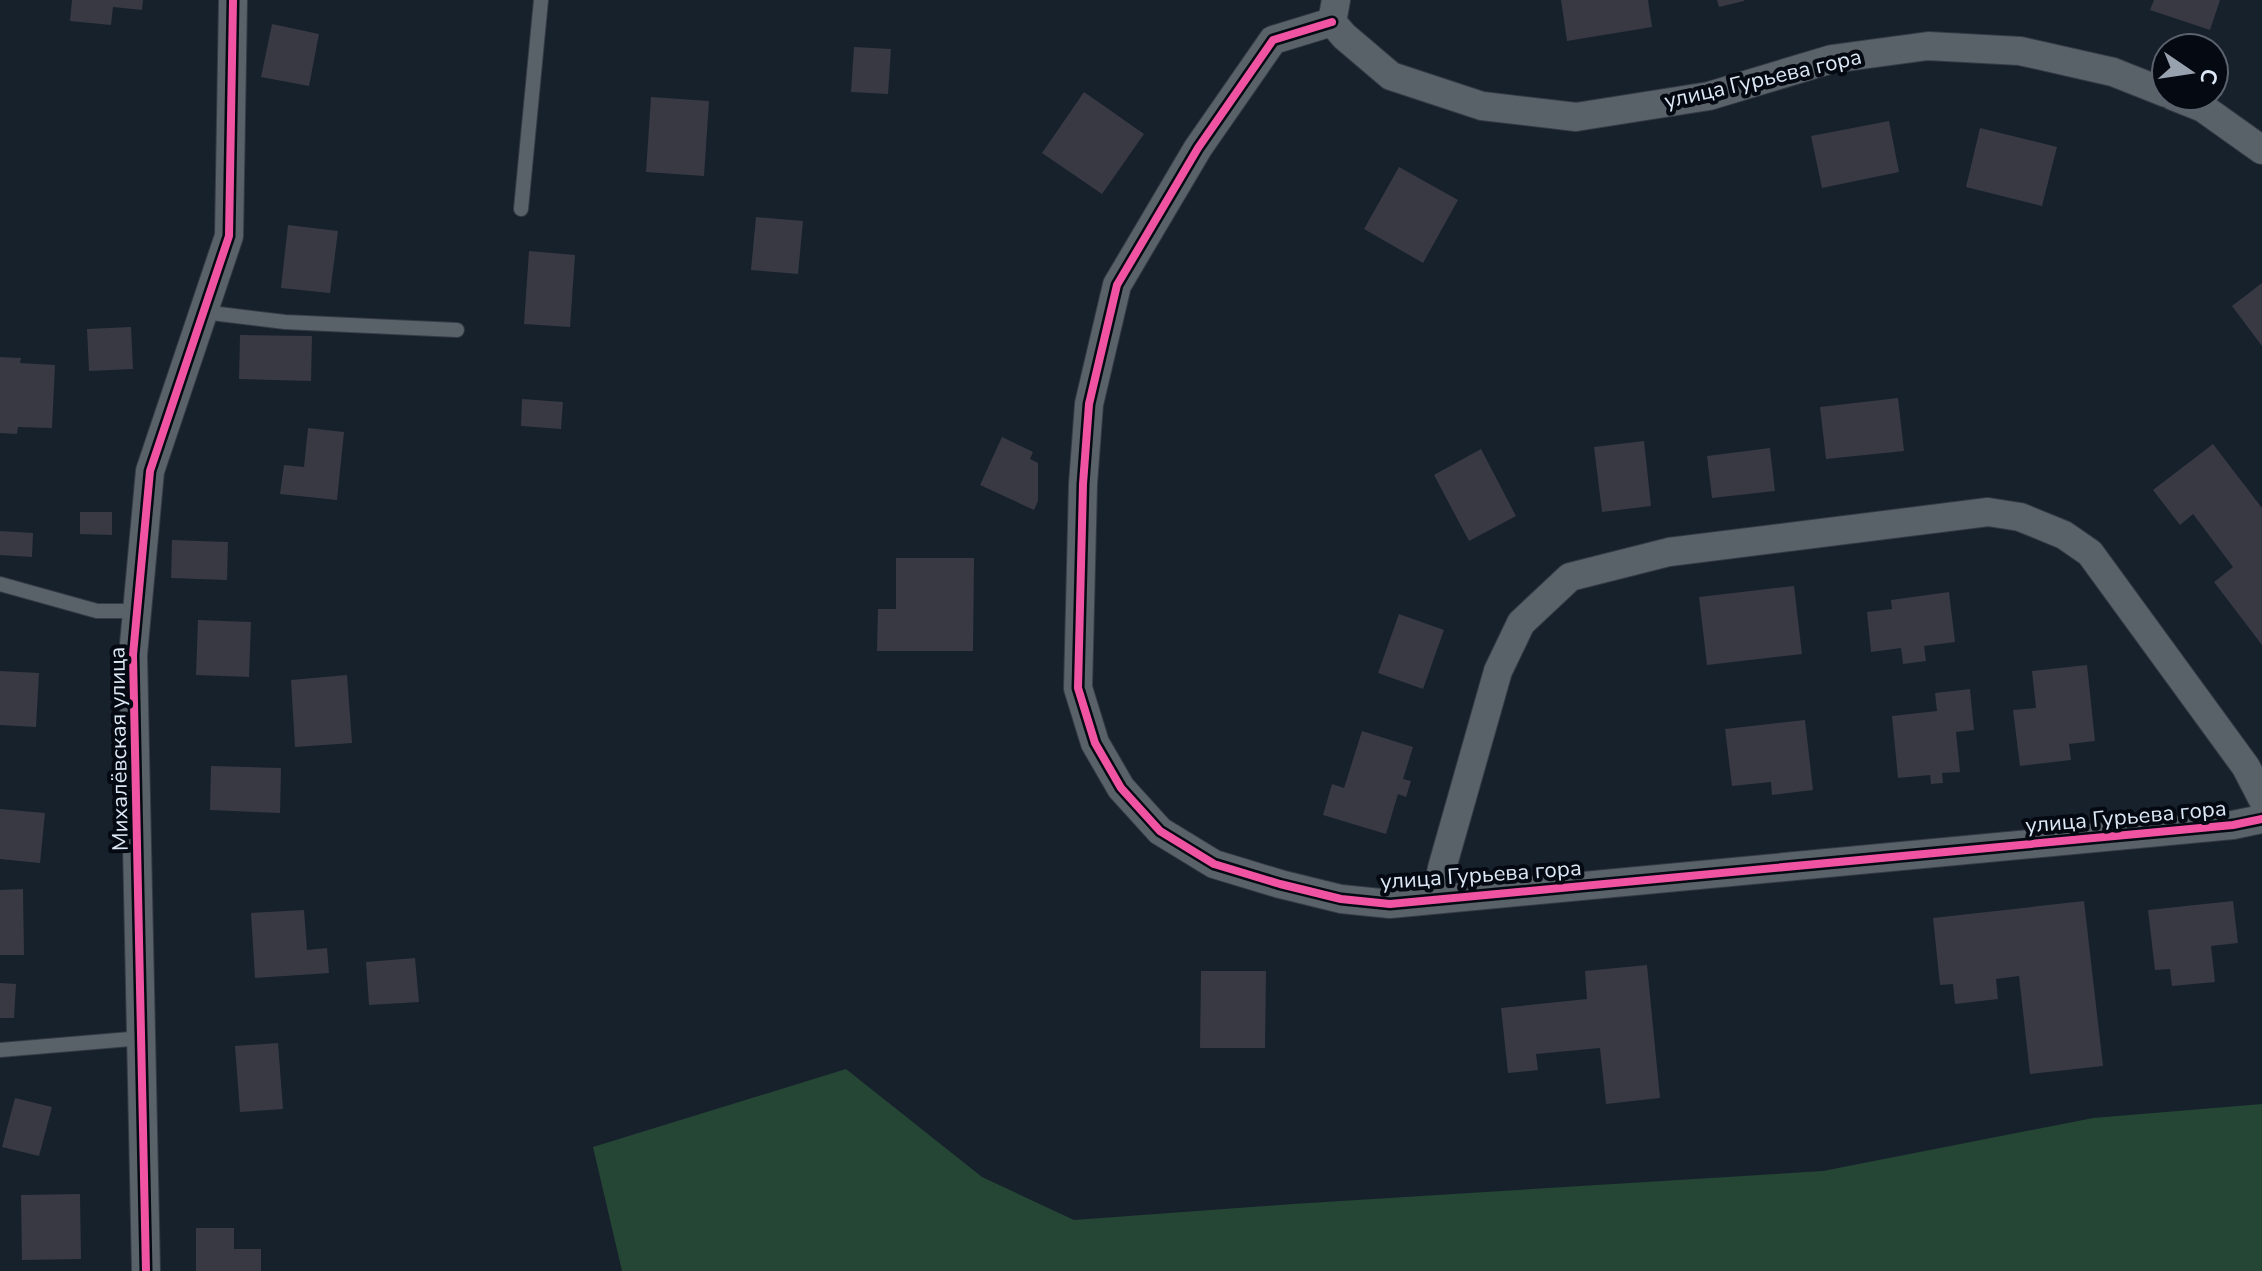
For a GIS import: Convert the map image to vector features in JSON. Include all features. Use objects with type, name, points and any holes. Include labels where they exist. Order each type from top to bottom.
[{"type":"street","name":"Михалёвская улица","points":[[146,1271],[133,655],[150,471],[229,236],[233,0]]},
{"type":"street","name":"улица Гурьева гора","points":[[2150,87],[2113,72],[2020,51],[1928,46],[1832,59],[1709,96],[1576,117],[1482,106],[1391,76],[1344,36],[1334,11],[1273,40],[1198,148],[1117,285],[1089,404],[1083,484],[1078,688],[1095,743],[1121,788],[1160,831],[1214,864],[1341,899],[1390,904],[2233,825],[2262,819]]},
{"type":"street","points":[[2209,112],[2262,150]]},
{"type":"street","name":"улица Гурьева гора","points":[[1436,899],[1498,671],[1521,623],[1570,577],[1669,552],[1988,512],[2020,517],[2064,535],[2090,553],[2246,767],[2262,798]]},
{"type":"lane","points":[[521,209],[541,0]]},
{"type":"lane","points":[[203,312],[285,322],[457,330]]},
{"type":"lane","points":[[0,584],[97,611],[137,611]]},
{"type":"lane","points":[[0,1050],[142,1038]]},
{"type":"green space","points":[[846,1069],[982,1177],[1074,1220],[1823,1171],[2093,1118],[2262,1104],[2262,1271],[622,1271],[593,1147]]},
{"type":"building","points":[[72,0],[143,0],[142,10],[113,7],[111,25],[70,21]]},
{"type":"building","points":[[1561,0],[1648,0],[1652,27],[1567,41]]},
{"type":"building","points":[[1717,0],[1744,0],[1744,1],[1719,7]]},
{"type":"building","points":[[2154,0],[2220,0],[2210,30],[2150,10]]},
{"type":"building","points":[[272,24],[319,34],[309,86],[261,77]]},
{"type":"building","points":[[854,47],[891,49],[888,94],[851,92]]},
{"type":"building","points":[[1084,92],[1144,134],[1102,194],[1042,153]]},
{"type":"building","points":[[651,97],[709,101],[704,176],[646,172]]},
{"type":"building","points":[[1889,121],[1899,172],[1822,188],[1811,136]]},
{"type":"building","points":[[1980,128],[2057,147],[2042,206],[1966,187]]},
{"type":"building","points":[[1399,167],[1458,200],[1423,263],[1364,229]]},
{"type":"building","points":[[756,217],[803,221],[798,274],[751,270]]},
{"type":"building","points":[[288,225],[338,231],[330,293],[281,288]]},
{"type":"building","points":[[529,251],[575,255],[570,327],[524,324]]},
{"type":"building","points":[[2262,283],[2262,346],[2232,306]]},
{"type":"building","points":[[131,327],[133,369],[89,371],[87,329]]},
{"type":"building","points":[[240,335],[312,336],[311,381],[239,379]]},
{"type":"building","points":[[0,357],[21,358],[20,363],[55,365],[52,428],[18,427],[17,434],[0,433]]},
{"type":"building","points":[[1898,398],[1904,451],[1826,459],[1820,407]]},
{"type":"building","points":[[522,399],[563,402],[561,429],[521,426]]},
{"type":"building","points":[[308,428],[344,432],[337,500],[280,494],[284,465],[304,467]]},
{"type":"building","points":[[1002,437],[1033,452],[1030,459],[1038,463],[1038,501],[1034,510],[980,485]]},
{"type":"building","points":[[1644,441],[1651,506],[1602,512],[1594,447]]},
{"type":"building","points":[[2213,444],[2262,508],[2262,645],[2214,582],[2233,567],[2193,514],[2180,525],[2153,490]]},
{"type":"building","points":[[1770,448],[1775,491],[1712,498],[1707,456]]},
{"type":"building","points":[[1481,449],[1516,516],[1469,541],[1434,475]]},
{"type":"building","points":[[80,512],[112,512],[112,535],[80,534]]},
{"type":"building","points":[[0,531],[33,533],[32,557],[0,555]]},
{"type":"building","points":[[172,540],[228,542],[227,580],[171,578]]},
{"type":"building","points":[[896,558],[974,558],[973,651],[877,651],[878,609],[896,609]]},
{"type":"building","points":[[1794,586],[1802,654],[1707,665],[1699,597]]},
{"type":"building","points":[[1949,592],[1955,642],[1924,646],[1926,661],[1903,664],[1901,648],[1871,652],[1867,612],[1892,609],[1891,600]]},
{"type":"building","points":[[1399,614],[1444,630],[1423,689],[1378,673]]},
{"type":"building","points":[[198,620],[251,622],[249,677],[196,675]]},
{"type":"building","points":[[2087,665],[2095,741],[2069,744],[2071,760],[2020,766],[2013,710],[2036,708],[2032,671]]},
{"type":"building","points":[[0,671],[39,673],[36,727],[0,725]]},
{"type":"building","points":[[347,675],[352,743],[295,747],[291,680]]},
{"type":"building","points":[[1970,689],[1974,730],[1956,732],[1960,772],[1942,773],[1943,783],[1931,784],[1930,775],[1898,778],[1892,716],[1937,711],[1935,693]]},
{"type":"building","points":[[1805,720],[1813,790],[1772,795],[1771,782],[1732,786],[1725,729]]},
{"type":"building","points":[[1362,731],[1413,747],[1403,779],[1411,781],[1406,797],[1398,794],[1386,834],[1323,815],[1332,784],[1344,788]]},
{"type":"building","points":[[211,766],[281,768],[280,813],[210,810]]},
{"type":"building","points":[[0,809],[45,813],[40,863],[0,859]]},
{"type":"building","points":[[23,889],[24,955],[0,955],[0,890]]},
{"type":"building","points":[[2084,901],[2103,1066],[2030,1074],[2019,976],[1996,979],[1998,999],[1955,1004],[1953,984],[1940,985],[1933,918]]},
{"type":"building","points":[[2233,901],[2238,943],[2211,946],[2215,982],[2172,986],[2170,969],[2155,970],[2148,910]]},
{"type":"building","points":[[304,910],[307,950],[327,948],[329,973],[255,978],[251,913]]},
{"type":"building","points":[[415,958],[419,1002],[369,1005],[366,962]]},
{"type":"building","points":[[1647,965],[1660,1098],[1606,1104],[1600,1048],[1536,1054],[1538,1070],[1508,1073],[1501,1008],[1587,999],[1585,971]]},
{"type":"building","points":[[1201,971],[1266,971],[1265,1048],[1200,1048]]},
{"type":"building","points":[[0,983],[16,984],[14,1018],[0,1018]]},
{"type":"building","points":[[278,1043],[283,1109],[240,1112],[235,1046]]},
{"type":"building","points":[[15,1098],[52,1107],[39,1156],[2,1147]]},
{"type":"building","points":[[80,1194],[81,1259],[22,1260],[21,1195]]},
{"type":"building","points":[[196,1228],[234,1228],[234,1249],[261,1249],[261,1271],[196,1271]]},
{"type":"cycle path","points":[[146,1271],[133,655],[150,471],[229,236],[233,0]]},
{"type":"cycle path","points":[[1332,22],[1273,40],[1198,148],[1117,285],[1089,404],[1083,484],[1078,688],[1095,743],[1121,788],[1160,831],[1214,864],[1341,899],[1390,904],[2233,825],[2262,819]]}]
